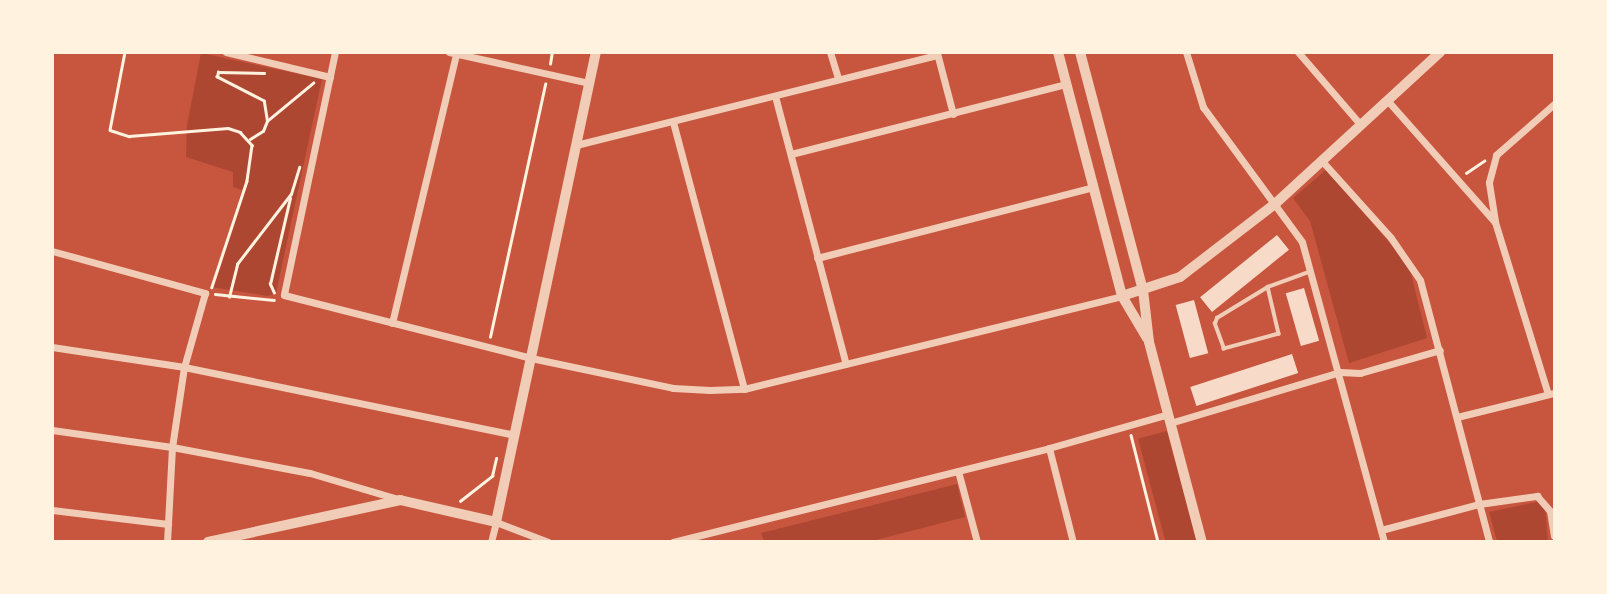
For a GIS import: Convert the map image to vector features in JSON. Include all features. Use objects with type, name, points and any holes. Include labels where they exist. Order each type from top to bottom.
[{"type":"street","points":[[226,52],[330,77]]},
{"type":"street","points":[[335,52],[284,295],[531,358],[673,388],[744,389],[1122,296],[1180,277],[1276,203],[1434,55]]},
{"type":"street","points":[[491,541],[596,52]]},
{"type":"street","points":[[830,52],[838,79]]},
{"type":"street","points":[[1058,52],[1122,296],[1149,342]]},
{"type":"street","points":[[1080,52],[1143,290],[1149,342],[1202,541]]},
{"type":"street","points":[[1186,52],[1203,107],[1295,229],[1312,271],[1384,541]]},
{"type":"street","points":[[1298,52],[1360,124]]},
{"type":"street","points":[[392,323],[452,53],[589,83]]},
{"type":"street","points":[[576,145],[937,54],[953,114]]},
{"type":"street","points":[[790,154],[1066,84]]},
{"type":"street","points":[[775,96],[846,364]]},
{"type":"street","points":[[1387,100],[1495,222]]},
{"type":"street","points":[[1457,417],[1551,394],[1495,222],[1489,182],[1496,155],[1555,104]]},
{"type":"street","points":[[673,121],[744,389]]},
{"type":"street","points":[[1322,161],[1408,259],[1420,280],[1489,541]]},
{"type":"street","points":[[817,258],[1093,187]]},
{"type":"street","points":[[52,251],[205,293],[184,367],[172,447],[167,541]]},
{"type":"street","points":[[52,347],[184,367],[515,435]]},
{"type":"street","points":[[673,541],[1049,448],[1129,425],[1169,418],[1340,372],[1360,373],[1440,350]]},
{"type":"street","points":[[52,430],[172,447],[310,473],[400,500],[496,522],[548,541]]},
{"type":"street","points":[[1049,448],[1073,541]]},
{"type":"street","points":[[958,471],[977,541]]},
{"type":"street","points":[[1381,530],[1479,504],[1537,496],[1550,511],[1555,536]]},
{"type":"street","points":[[208,541],[400,500]]},
{"type":"street","points":[[52,510],[168,524]]},
{"type":"lane","points":[[1268,287],[1279,334],[1224,349],[1215,324],[1217,318],[1268,287],[1312,271]]},
{"type":"path","points":[[125,52],[110,130],[129,136],[214,127],[234,129],[249,140]]},
{"type":"path","points":[[488,347],[552,52]]},
{"type":"path","points":[[268,121],[258,95],[217,77],[218,72],[271,73],[273,63]]},
{"type":"path","points":[[249,140],[263,131],[268,121],[318,78],[315,91]]},
{"type":"path","points":[[249,140],[250,171],[209,293],[259,302],[278,298],[270,284],[299,166]]},
{"type":"path","points":[[1458,179],[1496,155]]},
{"type":"path","points":[[229,297],[243,253],[291,194]]},
{"type":"path","points":[[1129,425],[1158,541]]},
{"type":"shaded area","points":[[201,53],[322,79],[276,293],[268,296],[211,287],[242,190],[233,187],[233,172],[186,157],[187,125]]},
{"type":"shaded area","points":[[1327,169],[1409,266],[1427,338],[1349,363],[1310,221],[1293,198]]},
{"type":"shaded area","points":[[1167,431],[1197,541],[1166,542],[1138,439]]},
{"type":"shaded area","points":[[957,484],[965,517],[872,541],[764,541],[761,533]]},
{"type":"shaded area","points":[[1537,502],[1545,508],[1548,541],[1497,541],[1489,512]]},
{"type":"building","points":[[1277,235],[1289,250],[1212,312],[1200,297]]},
{"type":"building","points":[[1304,288],[1319,341],[1301,346],[1286,293]]},
{"type":"building","points":[[1194,300],[1208,353],[1190,358],[1176,305]]},
{"type":"building","points":[[1292,354],[1298,373],[1196,406],[1190,387]]}]
